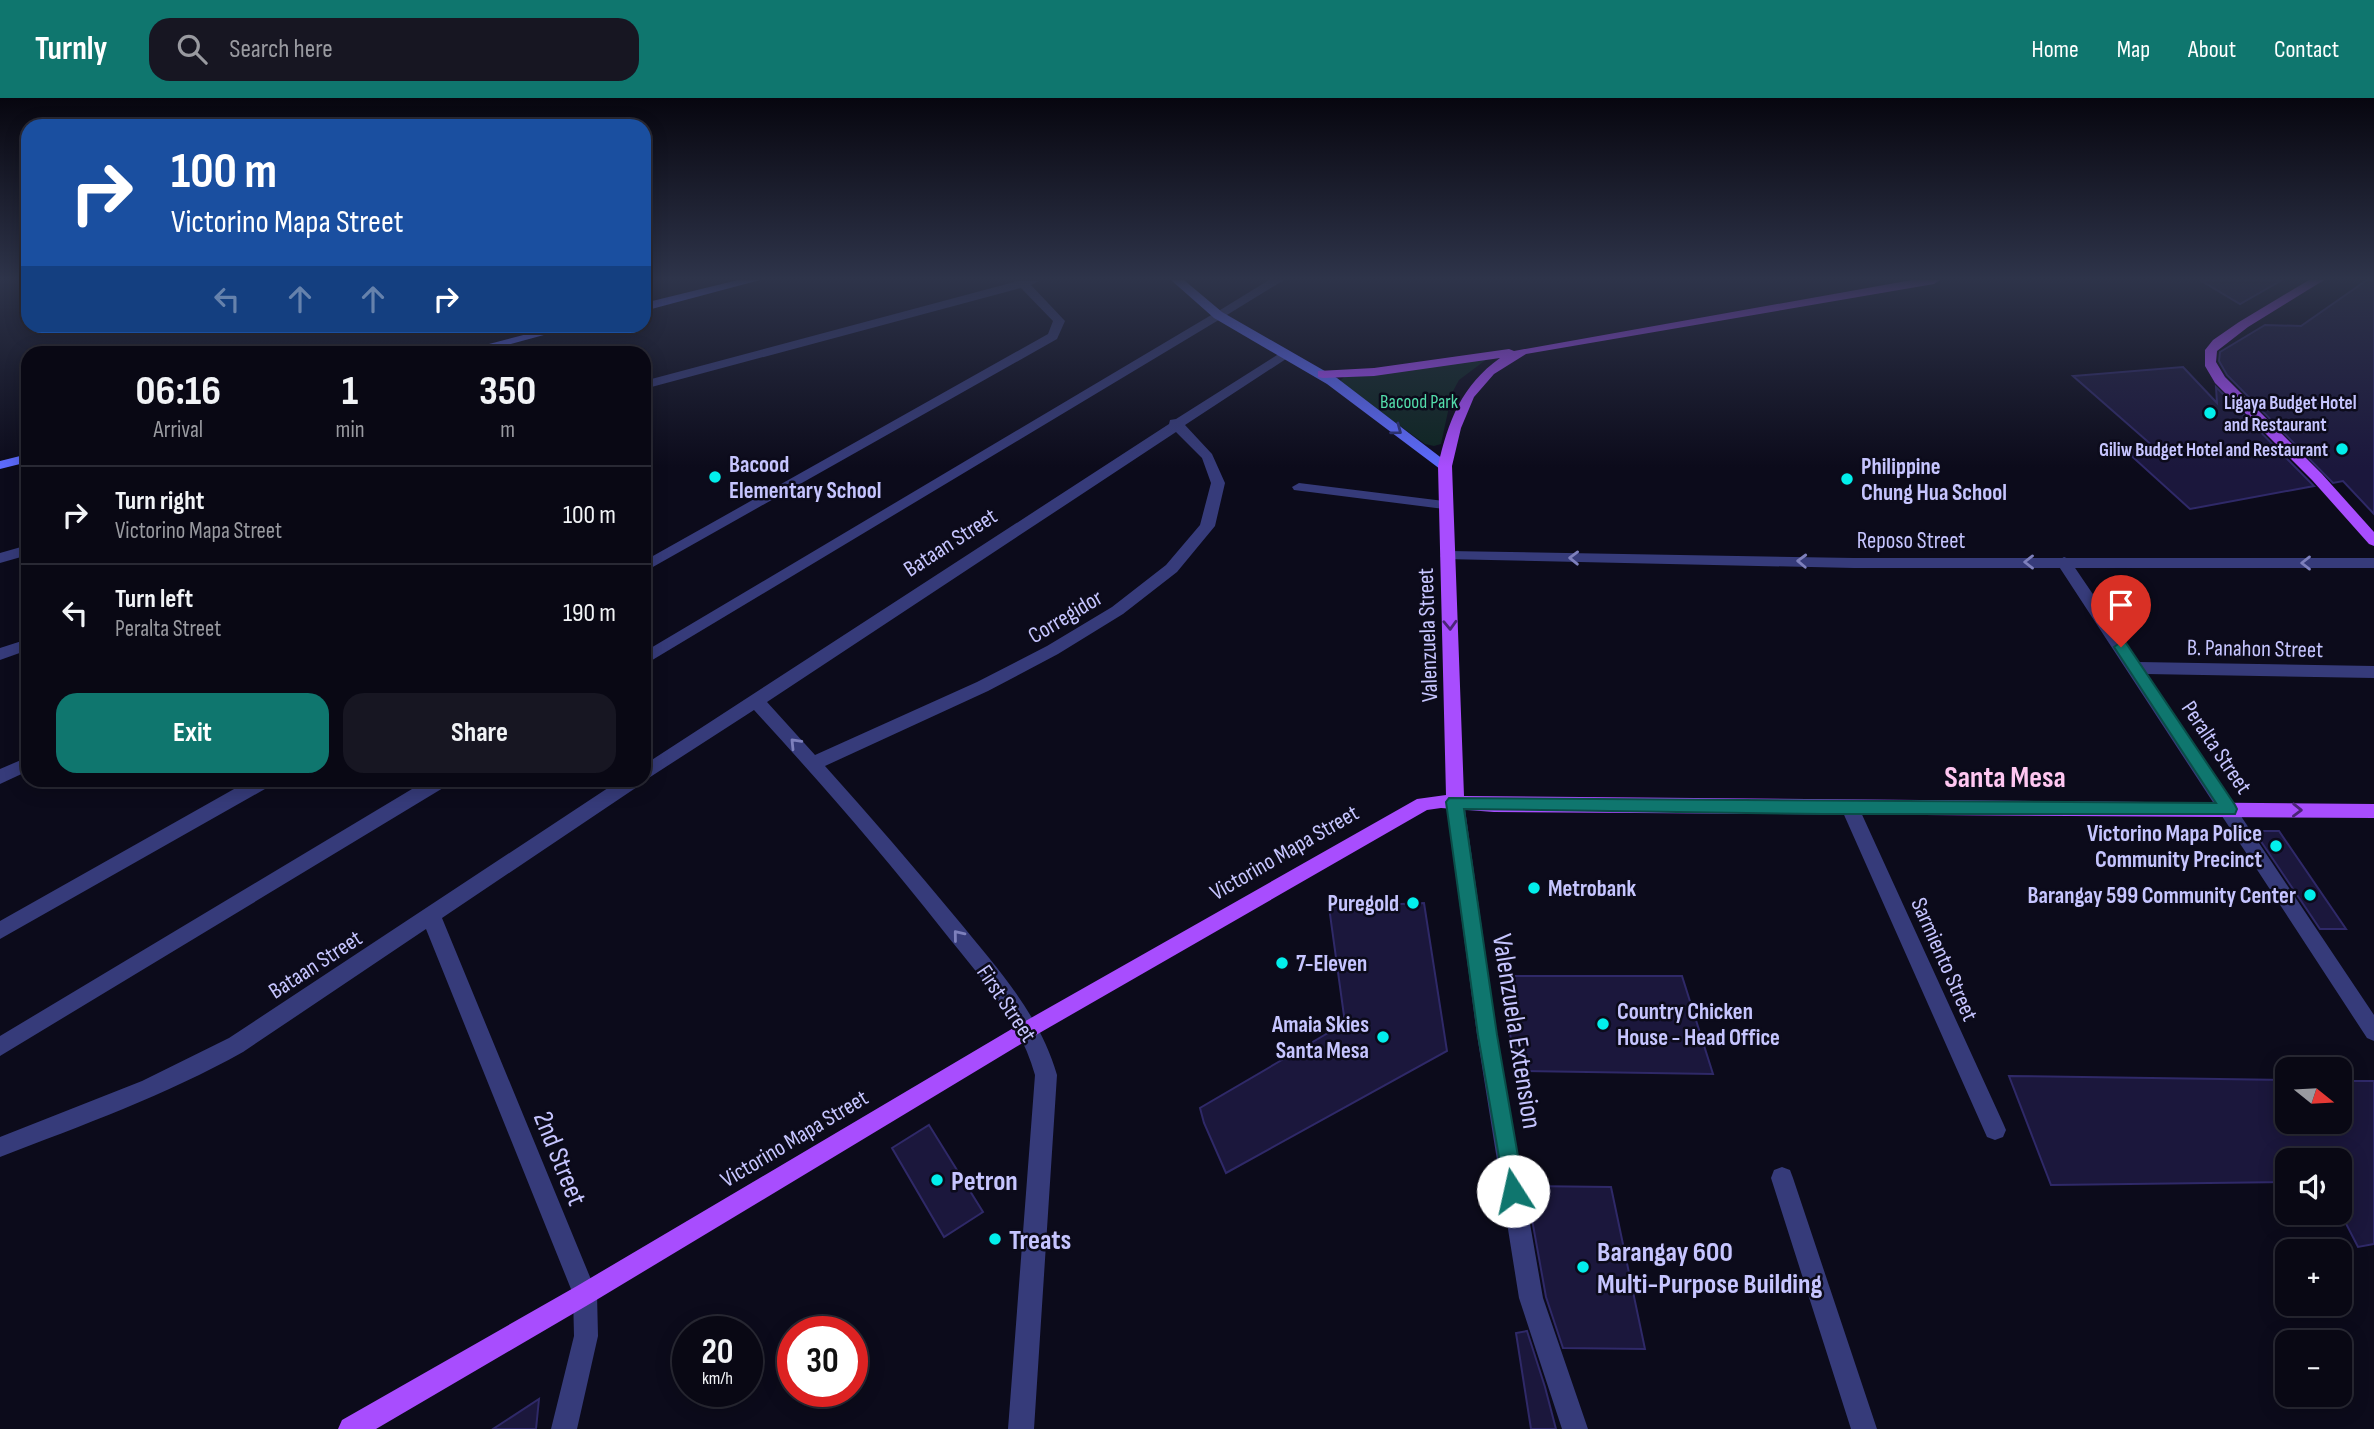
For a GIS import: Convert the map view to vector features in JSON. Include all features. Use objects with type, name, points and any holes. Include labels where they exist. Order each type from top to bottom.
[{"type":"main road","points":[[1265,342],[1323,374],[1445,466]]},
{"type":"main road","name":"Valenzuela Street","points":[[1455,802],[1448,556],[1444,505],[1445,466],[1455,423],[1469,395],[1490,370],[1523,351],[1574,342]]},
{"type":"main road","points":[[2219,342],[2212,349],[2209,358],[2212,370],[2374,541]]},
{"type":"main road","points":[[1323,374],[1374,372],[1523,351]]},
{"type":"main road","points":[[0,465],[21,460]]},
{"type":"main road","name":"Victorino Mapa Street","points":[[351,1429],[585,1294],[1029,1029],[1412,808],[1431,802],[1494,805],[2374,811]]},
{"type":"street","points":[[651,383],[804,342]]},
{"type":"street","points":[[651,563],[1042,342]]},
{"type":"street","points":[[651,655],[1173,342]]},
{"type":"street","name":"Bataan Street","points":[[651,769],[1175,423],[1285,354]]},
{"type":"street","name":"Corregidor","points":[[814,763],[1027,665],[1078,638],[1113,615],[1183,559],[1211,515],[1218,482],[1204,452],[1175,423]]},
{"type":"street","points":[[1299,487],[1444,505]]},
{"type":"street","points":[[0,558],[21,552]]},
{"type":"street","name":"Reposo Street","points":[[1448,556],[1854,563],[2374,563]]},
{"type":"street","name":"Peralta Street","points":[[2064,562],[2374,1032]]},
{"type":"street","points":[[0,654],[21,646]]},
{"type":"street","name":"B. Panahon Street","points":[[2135,668],[2374,672]]},
{"type":"street","name":"First Street","points":[[755,700],[881,839],[1010,999],[1042,1056],[1046,1075],[1021,1429]]},
{"type":"street","points":[[0,777],[21,766]]},
{"type":"street","points":[[0,931],[254,787]]},
{"type":"street","points":[[0,1047],[430,787]]},
{"type":"street","name":"Bataan Street","points":[[0,1147],[156,1086],[236,1045],[624,787]]},
{"type":"street","name":"Valenzuela Extension","points":[[1455,802],[1487,1035],[1531,1298],[1575,1429]]},
{"type":"street","name":"Sarmiento Street","points":[[1850,808],[1995,1130]]},
{"type":"street","name":"2nd Street","points":[[431,916],[585,1294],[586,1335],[564,1429]]},
{"type":"street","points":[[1782,1178],[1864,1429]]},
{"type":"green space","name":"Bacood Park","points":[[1487,359],[1459,380],[1452,393],[1441,444],[1434,446],[1425,444],[1339,382],[1345,376]]},
{"type":"building","points":[[2236,342],[2374,342],[2374,514],[2343,481],[2333,483],[2227,375],[2219,361],[2220,352]]},
{"type":"building","points":[[2183,367],[2217,403],[2216,387],[2314,486],[2190,509],[2126,451],[2154,447],[2073,376]]},
{"type":"building","name":"Barangay 599 Community Center","points":[[2254,831],[2279,831],[2346,929],[2320,929]]},
{"type":"building","name":"Amaia Skies Santa Mesa","points":[[1424,903],[1447,1051],[1226,1173],[1200,1108],[1345,1023],[1329,907]]},
{"type":"building","name":"Country Chicken House - Head Office","points":[[1501,976],[1682,976],[1713,1074],[1516,1071]]},
{"type":"building","points":[[2009,1076],[2275,1080],[2275,1134],[2352,1134],[2352,1081],[2374,1081],[2374,1244],[2358,1247],[2347,1225],[2352,1225],[2352,1148],[2275,1148],[2275,1182],[2051,1185]]},
{"type":"building","name":"Petron","points":[[929,1125],[983,1212],[944,1237],[892,1148]]},
{"type":"building","name":"Barangay 600 Multi-Purpose Building","points":[[1526,1186],[1611,1187],[1645,1349],[1563,1348],[1546,1297]]},
{"type":"building","points":[[1527,1331],[1556,1429],[1531,1429],[1516,1333]]},
{"type":"building","points":[[539,1399],[536,1429],[493,1429]]},
{"type":"place","name":"Ligaya Budget Hotel and Restaurant","points":[[2210,413]]},
{"type":"place","name":"Giliw Budget Hotel and Restaurant","points":[[2342,449]]},
{"type":"place","name":"Bacood Elementary School","points":[[715,477]]},
{"type":"place","name":"Philippine Chung Hua School","points":[[1847,479]]},
{"type":"place","name":"Victorino Mapa Police Community Precinct","points":[[2276,846]]},
{"type":"place","name":"Metrobank","points":[[1534,888]]},
{"type":"place","name":"Barangay 599 Community Center","points":[[2310,895]]},
{"type":"place","name":"Puregold","points":[[1413,903]]},
{"type":"place","name":"7-Eleven","points":[[1282,963]]},
{"type":"place","name":"Country Chicken House - Head Office","points":[[1603,1024]]},
{"type":"place","name":"Amaia Skies Santa Mesa","points":[[1383,1037]]},
{"type":"place","name":"Petron","points":[[937,1180]]},
{"type":"place","name":"Treats","points":[[995,1239]]},
{"type":"place","name":"Barangay 600 Multi-Purpose Building","points":[[1583,1267]]},
{"type":"district","name":"Santa Mesa","points":[[2005,777]]},
{"type":"route","points":[[1513,1191],[1487,1035],[1455,802],[1494,805],[1822,808],[2229,809],[2121,647]]}]
